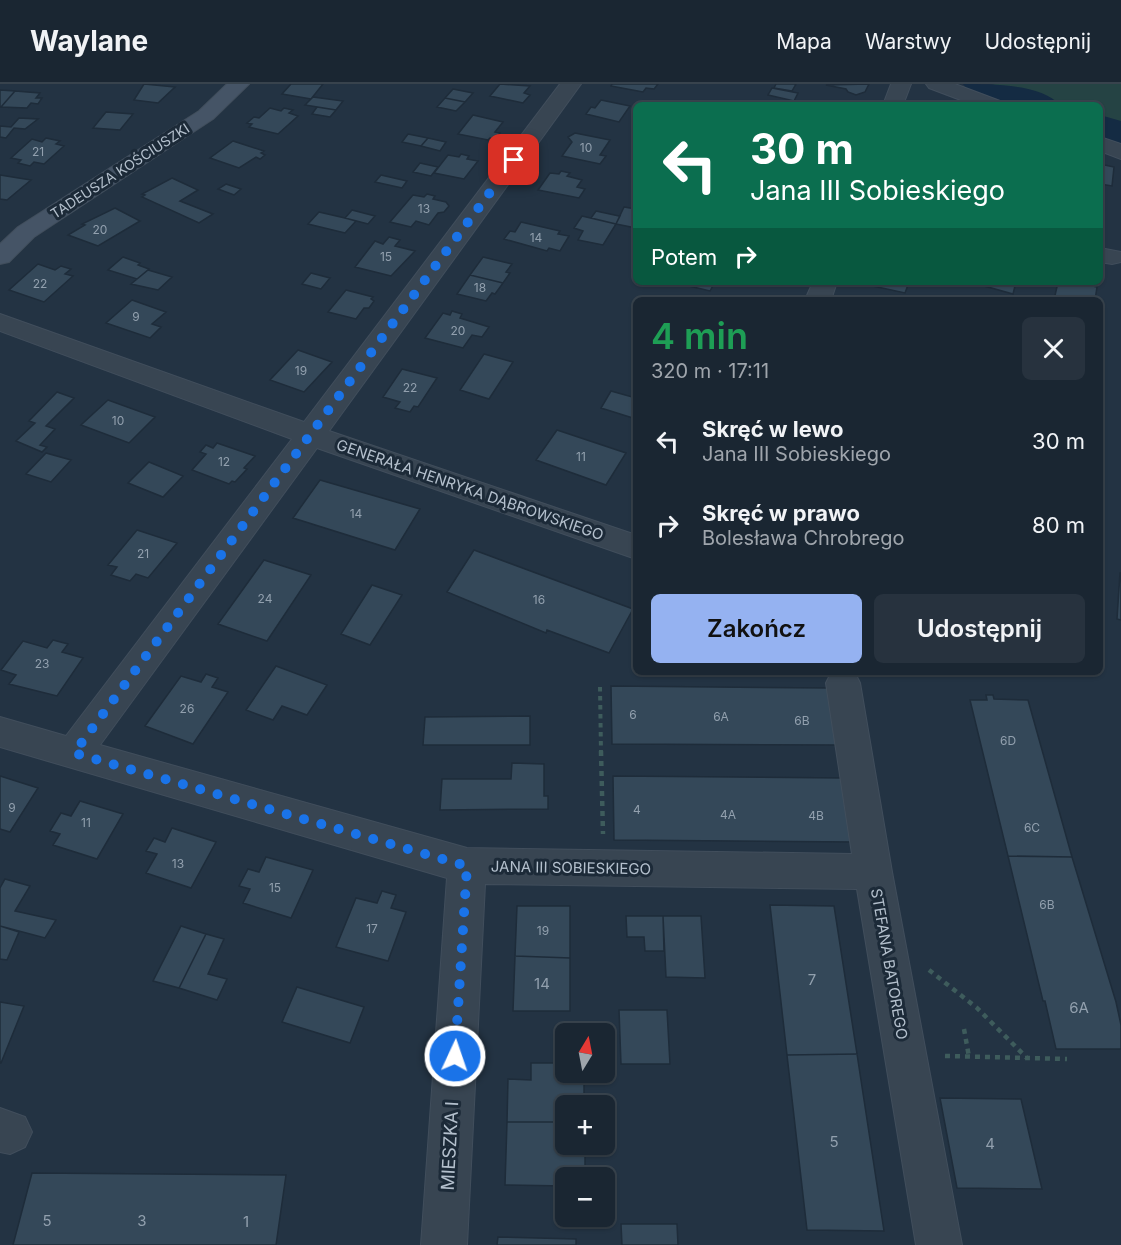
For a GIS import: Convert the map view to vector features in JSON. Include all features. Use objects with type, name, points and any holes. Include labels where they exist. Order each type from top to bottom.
[{"type":"street","name":"TADEUSZA KOŚCIUSZKI","points":[[0,257],[26,232],[206,115],[239,84]]},
{"type":"street","points":[[74,753],[571,84]]},
{"type":"street","points":[[894,102],[901,84]]},
{"type":"street","points":[[936,84],[985,102]]},
{"type":"street","points":[[1103,145],[1121,152]]},
{"type":"street","name":"GENERAŁA HENRYKA DĄBROWSKIEGO","points":[[0,322],[310,435],[633,546]]},
{"type":"street","name":"STEFANA BATOREGO","points":[[843,683],[873,872],[939,1245]]},
{"type":"street","name":"JANA III SOBIESKIEGO","points":[[0,732],[467,866],[873,872]]},
{"type":"street","name":"MIESZKA I","points":[[444,1245],[467,866]]},
{"type":"path","points":[[600,687],[603,835]]},
{"type":"path","points":[[925,966],[977,1008],[1027,1058]]},
{"type":"path","points":[[964,1029],[969,1057]]},
{"type":"path","points":[[935,1056],[1067,1059]]},
{"type":"green space","points":[[992,84],[1121,84],[1121,131],[1103,124],[1103,102],[1041,102]]},
{"type":"building","points":[[144,84],[175,87],[158,103],[134,100]]},
{"type":"building","points":[[291,84],[323,84],[311,99],[282,94]]},
{"type":"building","points":[[500,84],[530,86],[524,93],[530,95],[523,103],[490,96]]},
{"type":"building","points":[[612,84],[658,84],[654,89],[646,88],[643,92],[611,86]]},
{"type":"building","points":[[776,84],[796,84],[792,91],[774,88]]},
{"type":"building","points":[[869,84],[865,92],[856,95],[846,89],[826,85]]},
{"type":"building","points":[[772,88],[798,93],[794,101],[768,95]]},
{"type":"building","points":[[453,89],[473,93],[465,102],[445,98]]},
{"type":"building","points":[[0,90],[15,91],[1,107],[0,106]]},
{"type":"building","points":[[15,91],[40,93],[36,98],[42,98],[38,104],[31,103],[27,108],[1,107]]},
{"type":"building","points":[[313,97],[343,101],[336,110],[305,105]]},
{"type":"building","points":[[445,98],[465,102],[456,111],[437,107]]},
{"type":"building","points":[[601,100],[630,106],[619,122],[586,114]]},
{"type":"building","points":[[317,107],[336,110],[330,117],[312,114]]},
{"type":"building","points":[[270,108],[281,111],[284,108],[293,110],[289,113],[298,116],[278,134],[249,127],[252,124],[247,123],[254,117],[259,118]]},
{"type":"building","points":[[106,112],[133,114],[120,130],[93,128]]},
{"type":"building","points":[[473,115],[503,122],[495,132],[500,133],[496,139],[488,140],[458,134]]},
{"type":"building","points":[[19,118],[38,119],[25,129],[14,128],[6,138],[0,137],[0,126],[11,127]]},
{"type":"building","points":[[575,133],[610,140],[600,155],[606,156],[600,164],[562,156],[572,142],[568,137]]},
{"type":"building","points":[[408,134],[428,138],[421,146],[402,142]]},
{"type":"building","points":[[46,138],[60,141],[56,144],[64,146],[44,164],[34,162],[30,166],[18,163],[21,160],[11,158],[32,139],[42,142]]},
{"type":"building","points":[[428,138],[446,142],[440,151],[421,146]]},
{"type":"building","points":[[233,141],[264,151],[261,153],[265,155],[260,159],[256,157],[239,168],[210,158]]},
{"type":"building","points":[[461,154],[469,156],[467,159],[478,161],[464,179],[434,173],[448,155],[459,157]]},
{"type":"building","points":[[420,163],[438,167],[431,176],[413,172]]},
{"type":"building","points":[[1103,165],[1114,167],[1112,186],[1103,184]]},
{"type":"building","points":[[561,171],[570,173],[567,176],[582,180],[577,187],[585,189],[579,198],[538,190],[550,173],[559,174]]},
{"type":"building","points":[[0,175],[31,180],[7,200],[0,199]]},
{"type":"building","points":[[381,175],[407,181],[402,188],[375,182]]},
{"type":"building","points":[[172,178],[198,190],[180,201],[213,214],[199,223],[142,197],[145,195],[142,194]]},
{"type":"building","points":[[226,184],[241,189],[234,195],[218,189]]},
{"type":"building","points":[[427,194],[435,196],[433,199],[446,202],[449,206],[444,212],[438,213],[429,225],[416,221],[411,227],[390,222],[413,195],[424,197]]},
{"type":"building","points":[[624,207],[633,208],[633,227],[616,224]]},
{"type":"building","points":[[115,208],[140,221],[98,246],[68,235],[85,225],[82,224]]},
{"type":"building","points":[[352,210],[375,216],[368,224],[345,218]]},
{"type":"building","points":[[596,211],[620,216],[616,224],[591,218]]},
{"type":"building","points":[[319,212],[356,221],[345,233],[308,224]]},
{"type":"building","points":[[582,216],[616,224],[603,245],[578,240],[583,231],[574,228]]},
{"type":"building","points":[[521,222],[560,231],[558,234],[569,236],[560,251],[549,248],[547,251],[504,239],[510,231],[515,232]]},
{"type":"building","points":[[389,237],[400,240],[395,246],[415,251],[391,276],[355,267],[375,241],[383,244]]},
{"type":"building","points":[[123,257],[149,269],[137,279],[108,270]]},
{"type":"building","points":[[483,257],[512,264],[506,272],[510,273],[503,283],[470,275]]},
{"type":"building","points":[[38,264],[55,270],[61,266],[71,269],[65,274],[73,276],[44,302],[9,290]]},
{"type":"building","points":[[148,270],[172,277],[158,290],[131,284]]},
{"type":"building","points":[[311,273],[330,278],[321,289],[302,284]]},
{"type":"building","points":[[470,275],[503,283],[486,301],[457,294]]},
{"type":"building","points":[[685,285],[713,285],[710,291]]},
{"type":"building","points":[[868,285],[908,285],[905,293]]},
{"type":"building","points":[[981,285],[1015,285],[1013,294]]},
{"type":"building","points":[[1057,285],[1097,287],[1095,297],[1055,297]]},
{"type":"building","points":[[346,290],[373,297],[371,299],[374,301],[369,308],[364,308],[356,319],[328,312]]},
{"type":"building","points":[[132,300],[166,312],[152,324],[161,327],[150,338],[106,323]]},
{"type":"building","points":[[452,311],[462,314],[460,318],[489,327],[482,337],[472,335],[463,348],[425,338],[443,313],[450,315]]},
{"type":"building","points":[[298,350],[332,362],[304,392],[270,380]]},
{"type":"building","points":[[484,354],[513,362],[489,399],[460,390]]},
{"type":"building","points":[[402,369],[437,378],[418,407],[414,406],[410,412],[395,408],[400,402],[383,397]]},
{"type":"building","points":[[611,391],[633,397],[633,418],[601,408]]},
{"type":"building","points":[[57,392],[74,398],[46,426],[55,429],[40,445],[47,447],[42,452],[16,441],[35,423],[29,421]]},
{"type":"building","points":[[108,400],[155,417],[129,443],[81,425]]},
{"type":"building","points":[[557,430],[626,453],[606,485],[536,460]]},
{"type":"building","points":[[217,443],[255,456],[235,482],[232,481],[229,484],[192,470],[206,454],[200,452],[206,445],[213,448]]},
{"type":"building","points":[[46,453],[71,460],[51,482],[26,474]]},
{"type":"building","points":[[149,462],[183,476],[163,497],[128,483]]},
{"type":"building","points":[[320,480],[420,509],[395,550],[293,518]]},
{"type":"building","points":[[137,530],[177,543],[148,578],[136,574],[130,581],[111,575],[117,567],[108,565]]},
{"type":"building","points":[[474,550],[633,609],[609,653],[547,630],[546,633],[447,592]]},
{"type":"building","points":[[264,560],[311,575],[267,641],[218,624]]},
{"type":"building","points":[[1121,573],[1121,620],[1117,619]]},
{"type":"building","points":[[372,585],[402,595],[370,645],[341,634]]},
{"type":"building","points":[[53,640],[68,644],[62,652],[83,658],[57,696],[9,684],[16,675],[1,670],[23,641],[47,648]]},
{"type":"building","points":[[276,666],[327,685],[307,715],[282,706],[273,720],[246,710]]},
{"type":"building","points":[[206,674],[218,678],[212,687],[228,692],[193,744],[145,726],[181,676],[201,682]]},
{"type":"building","points":[[611,686],[830,688],[840,745],[612,744]]},
{"type":"building","points":[[986,695],[993,695],[994,699],[1028,700],[1072,857],[1008,856],[970,700],[987,700]]},
{"type":"building","points":[[530,716],[530,745],[423,745],[425,717]]},
{"type":"building","points":[[512,763],[544,764],[544,796],[548,796],[548,809],[440,810],[442,779],[511,779]]},
{"type":"building","points":[[0,776],[38,788],[10,832],[0,829]]},
{"type":"building","points":[[613,776],[844,778],[855,842],[614,840]]},
{"type":"building","points":[[80,801],[123,814],[97,859],[53,845],[60,834],[50,831],[61,813],[71,816]]},
{"type":"building","points":[[172,828],[216,842],[191,888],[146,873],[157,854],[146,851],[154,838],[165,842]]},
{"type":"building","points":[[1008,856],[1072,857],[1116,1002],[1121,1025],[1121,1049],[1056,1049]]},
{"type":"building","points":[[266,857],[313,870],[291,918],[243,903],[250,889],[239,886],[248,869],[259,872]]},
{"type":"building","points":[[5,879],[30,886],[15,911],[56,920],[45,938],[0,926],[0,888]]},
{"type":"building","points":[[382,891],[396,895],[391,908],[406,912],[388,961],[336,947],[356,898],[377,903]]},
{"type":"building","points":[[770,905],[834,906],[857,1054],[787,1055]]},
{"type":"building","points":[[517,906],[570,906],[570,958],[515,956]]},
{"type":"building","points":[[626,916],[663,916],[664,951],[645,951],[644,937],[627,937]]},
{"type":"building","points":[[663,916],[701,916],[705,978],[666,977]]},
{"type":"building","points":[[0,926],[19,932],[7,960],[0,959]]},
{"type":"building","points":[[181,926],[206,934],[179,988],[153,981]]},
{"type":"building","points":[[206,934],[224,939],[208,974],[227,979],[217,1000],[179,988]]},
{"type":"building","points":[[515,956],[570,958],[570,1011],[513,1011]]},
{"type":"building","points":[[297,987],[364,1007],[350,1043],[282,1022]]},
{"type":"building","points":[[0,1002],[24,1006],[1,1063],[0,1063]]},
{"type":"building","points":[[619,1010],[667,1010],[670,1064],[621,1064]]},
{"type":"building","points":[[857,1054],[884,1231],[807,1230],[787,1055]]},
{"type":"building","points":[[531,1063],[555,1063],[555,1083],[584,1083],[584,1095],[555,1095],[555,1122],[507,1122],[508,1079],[531,1080]]},
{"type":"building","points":[[940,1098],[1021,1099],[1042,1189],[957,1188]]},
{"type":"building","points":[[507,1122],[555,1122],[555,1155],[585,1155],[585,1167],[555,1167],[555,1186],[505,1185]]},
{"type":"building","points":[[32,1173],[286,1175],[276,1245],[13,1245]]},
{"type":"building","points":[[621,1224],[677,1224],[678,1245],[622,1245]]},
{"type":"building","points":[[498,1237],[576,1239],[576,1245],[497,1245]]},
{"type":"waterway","points":[[983,84],[1032,102]]},
{"type":"waterway","points":[[1103,128],[1121,135]]},
{"type":"route","points":[[455,1056],[467,866],[74,753],[514,160]]}]
